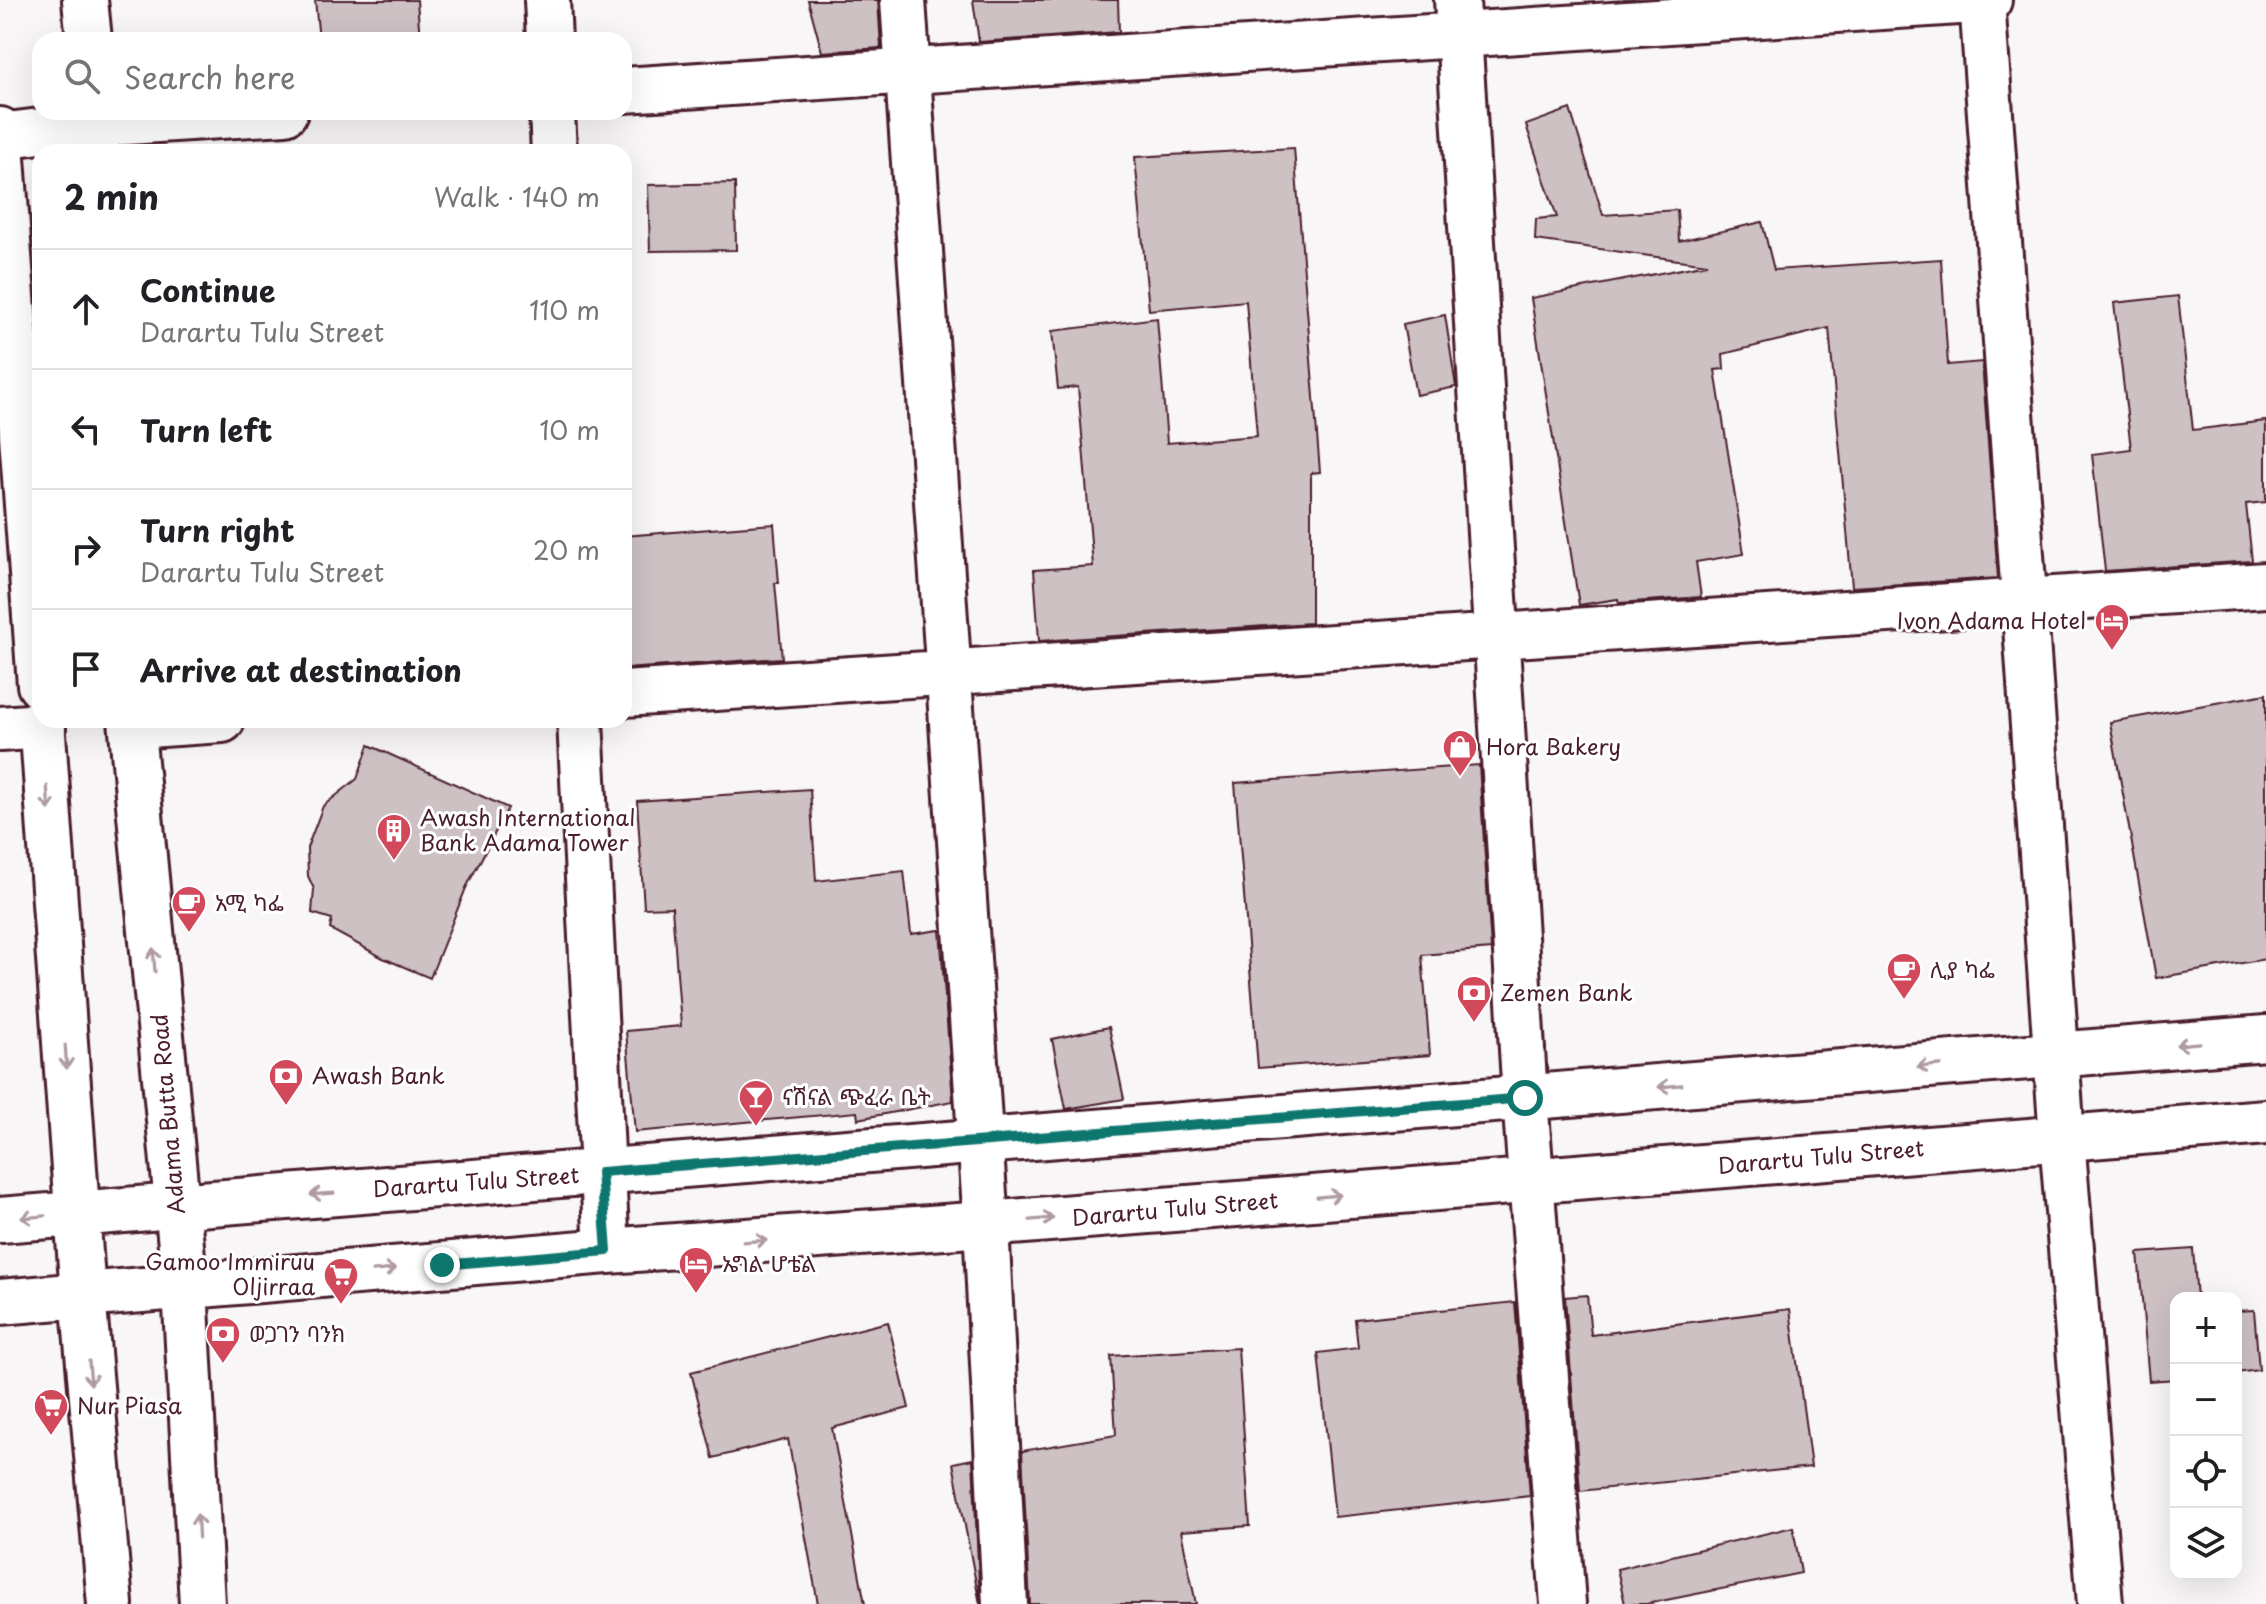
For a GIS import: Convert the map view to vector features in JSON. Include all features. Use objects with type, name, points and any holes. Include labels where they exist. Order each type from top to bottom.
[{"type":"street","points":[[85,0],[88,32]]},
{"type":"street","points":[[547,0],[549,32]]},
{"type":"street","points":[[903,0],[986,1224],[1005,1604]]},
{"type":"street","points":[[1982,0],[2062,1138],[2100,1604]]},
{"type":"street","points":[[632,89],[908,70],[1458,17],[1989,0]]},
{"type":"street","points":[[1458,17],[1525,1098],[1563,1604]]},
{"type":"street","points":[[0,136],[196,120]]},
{"type":"street","points":[[552,120],[554,144]]},
{"type":"street","points":[[0,130],[32,574]]},
{"type":"street","points":[[632,693],[2266,585]]},
{"type":"street","points":[[0,729],[32,715]]},
{"type":"street","points":[[43,728],[83,1295],[110,1604]]},
{"type":"street","name":"Adama Butta Road","points":[[132,728],[185,1288],[202,1604]]},
{"type":"street","points":[[580,728],[607,1251]]},
{"type":"street","name":"Darartu Tulu Street","points":[[0,1220],[2266,1038]]},
{"type":"street","name":"Darartu Tulu Street","points":[[0,1302],[607,1251],[986,1224],[2266,1122]]},
{"type":"building","points":[[315,0],[417,0],[419,32],[318,32]]},
{"type":"building","points":[[808,0],[878,0],[881,48],[822,52]]},
{"type":"building","points":[[973,0],[1118,0],[1119,32],[979,42]]},
{"type":"building","points":[[1570,109],[1603,215],[1677,210],[1679,241],[1762,222],[1774,270],[1941,259],[1948,365],[1982,362],[1998,578],[1852,587],[1829,328],[1723,354],[1724,369],[1715,370],[1744,554],[1696,562],[1701,597],[1619,603],[1618,599],[1579,605],[1531,298],[1707,264],[1535,240],[1536,219],[1557,217],[1526,125]]},
{"type":"building","points":[[1294,148],[1320,472],[1311,473],[1311,623],[1039,641],[1034,570],[1093,566],[1078,387],[1058,389],[1052,331],[1157,318],[1167,443],[1257,436],[1246,301],[1149,310],[1135,157]]},
{"type":"building","points":[[735,183],[736,250],[650,251],[648,185]]},
{"type":"building","points":[[2178,296],[2193,430],[2266,421],[2266,502],[2246,504],[2252,561],[2105,571],[2092,454],[2131,449],[2114,303]]},
{"type":"building","points":[[1445,315],[1456,387],[1416,395],[1403,324]]},
{"type":"building","points":[[774,524],[779,583],[775,583],[782,658],[632,668],[632,535]]},
{"type":"building","points":[[2266,694],[2266,959],[2156,978],[2110,722]]},
{"type":"building","name":"Awash International Bank Adama Tower","points":[[369,745],[508,808],[466,888],[430,978],[383,958],[330,929],[332,919],[312,913],[314,889],[308,876],[307,848],[323,806],[357,779]]},
{"type":"building","points":[[1479,765],[1491,949],[1422,955],[1430,1055],[1258,1068],[1235,783]]},
{"type":"building","points":[[810,789],[816,881],[904,871],[911,934],[940,930],[953,1101],[858,1119],[857,1112],[635,1132],[626,1031],[681,1026],[672,907],[644,908],[637,801]]},
{"type":"building","points":[[1109,1027],[1124,1099],[1066,1109],[1052,1039]]},
{"type":"building","points":[[2193,1249],[2197,1292],[2170,1292],[2170,1379],[2149,1381],[2138,1253]]},
{"type":"building","points":[[1587,1295],[1591,1335],[1790,1309],[1811,1467],[1580,1491],[1565,1297]]},
{"type":"building","points":[[1515,1302],[1530,1496],[1335,1517],[1318,1353],[1358,1348],[1355,1319]]},
{"type":"building","points":[[2254,1310],[2259,1370],[2242,1372],[2242,1311]]},
{"type":"building","points":[[888,1322],[909,1408],[832,1428],[865,1604],[818,1604],[788,1439],[713,1458],[691,1372]]},
{"type":"building","points":[[1238,1348],[1250,1526],[1181,1531],[1196,1604],[1030,1604],[1022,1451],[1116,1435],[1111,1356]]},
{"type":"building","points":[[973,1459],[980,1604],[953,1463]]},
{"type":"building","points":[[1793,1527],[1801,1573],[1646,1604],[1625,1604],[1617,1569]]},
{"type":"place","name":"Ivon Adama Hotel","points":[[2112,652]]},
{"type":"place","name":"Hora Bakery","points":[[1460,778]]},
{"type":"place","name":"Awash International Bank Adama Tower","points":[[394,862]]},
{"type":"place","name":"አሚ ካፌ","points":[[189,934]]},
{"type":"place","name":"ሊያ ካፌ","points":[[1904,1001]]},
{"type":"place","name":"Zemen Bank","points":[[1474,1024]]},
{"type":"place","name":"Awash Bank","points":[[286,1107]]},
{"type":"place","name":"ናሽናል ጭፈራ ቤት","points":[[756,1128]]},
{"type":"place","name":"ኤግል ሆቴል","points":[[696,1295]]},
{"type":"place","name":"Gamoo Immiruu Oljirraa","points":[[341,1306]]},
{"type":"place","name":"ወጋገን ባንክ","points":[[223,1365]]},
{"type":"place","name":"Nur Piasa","points":[[51,1437]]},
{"type":"route","points":[[442,1265],[607,1251],[601,1172],[1525,1098]]}]
